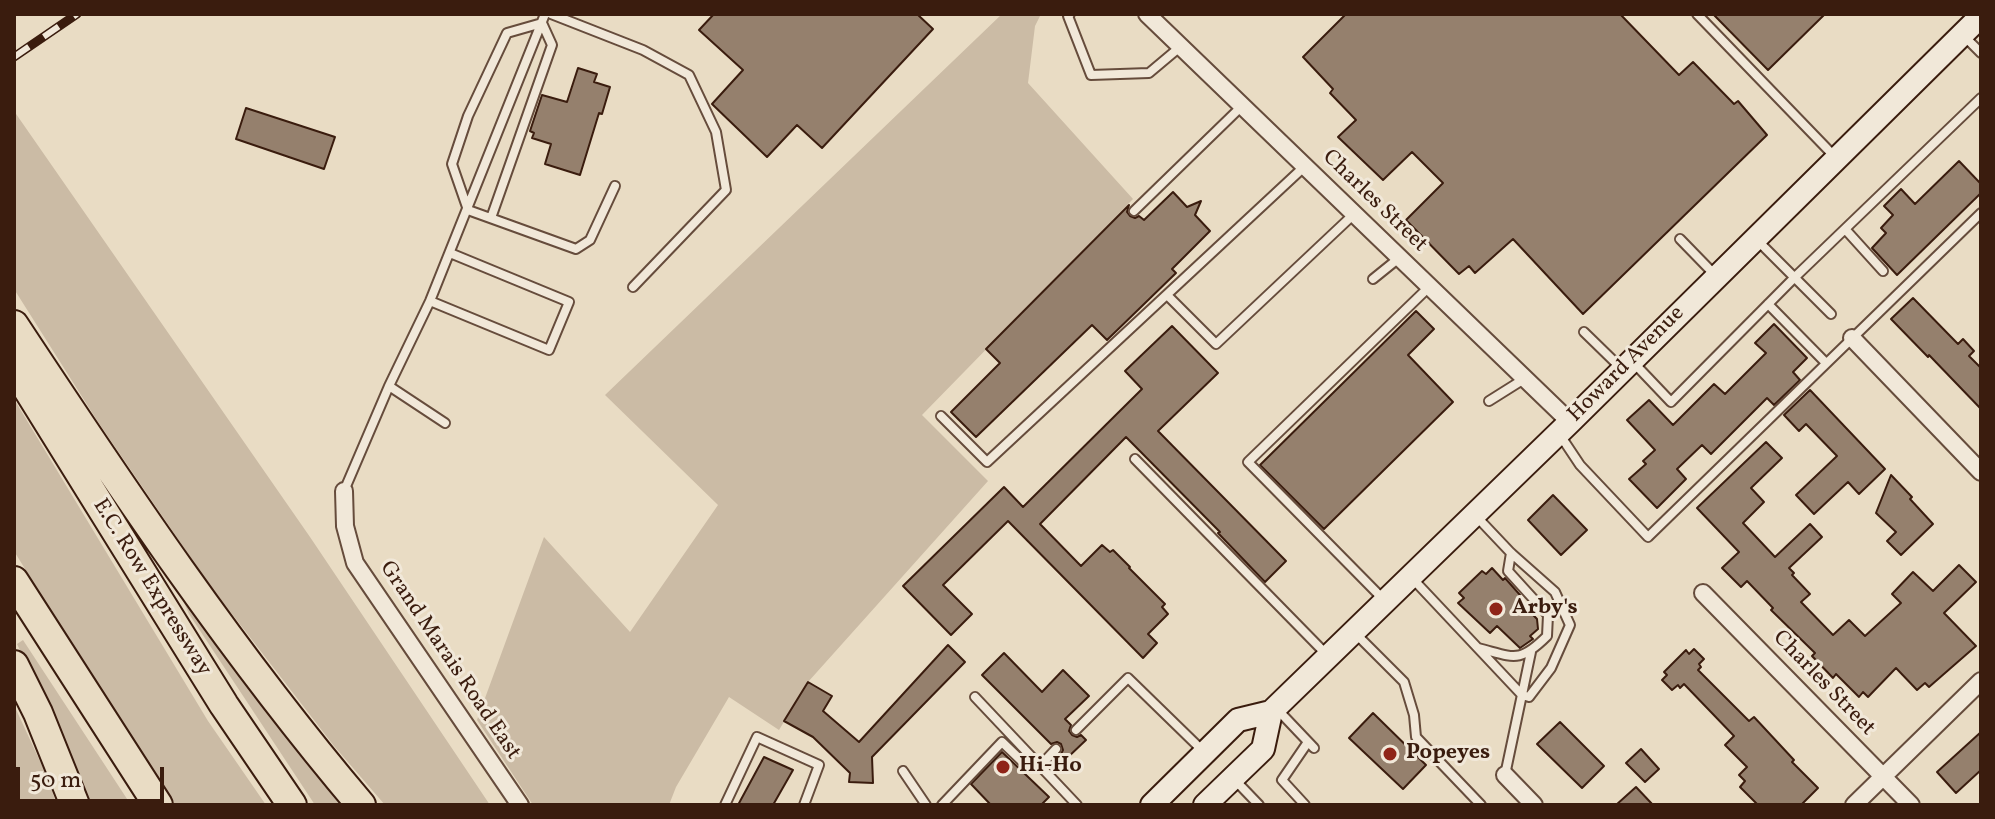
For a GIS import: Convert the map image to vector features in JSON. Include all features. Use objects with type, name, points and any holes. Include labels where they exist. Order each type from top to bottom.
[{"type":"highway","points":[[14,325],[175,565],[308,743],[361,805]]},
{"type":"highway","name":"E.C. Row Expressway","points":[[14,367],[224,705],[292,805]]},
{"type":"highway","points":[[14,581],[158,805]]},
{"type":"highway","points":[[14,665],[38,713],[75,805]]},
{"type":"main road","name":"Howard Avenue","points":[[1152,805],[1238,720],[1273,710],[1717,277],[1971,22]]},
{"type":"main road","points":[[1205,805],[1263,749],[1273,710]]},
{"type":"street","name":"Charles Street","points":[[1147,14],[1525,378],[1564,427]]},
{"type":"street","points":[[1852,338],[1981,472]]},
{"type":"street","name":"Grand Marais Road East","points":[[344,491],[345,526],[355,563],[520,805]]},
{"type":"street","name":"Charles Street","points":[[1703,593],[1911,805]]},
{"type":"street","points":[[1854,805],[1981,681]]},
{"type":"street","points":[[1505,775],[1534,805]]},
{"type":"lane","points":[[1070,14],[1068,16],[1091,75],[1149,73],[1181,47]]},
{"type":"lane","points":[[1697,14],[1836,159]]},
{"type":"lane","points":[[468,210],[452,164],[468,116],[507,33],[546,17],[643,50],[689,75],[716,132],[726,190],[633,287]]},
{"type":"lane","points":[[344,491],[430,301],[546,17]]},
{"type":"lane","points":[[491,218],[552,45],[546,17]]},
{"type":"lane","points":[[1971,22],[1981,53]]},
{"type":"lane","points":[[1584,332],[1671,402],[1794,278],[1981,98]]},
{"type":"lane","points":[[1134,211],[1243,106]]},
{"type":"lane","points":[[941,416],[987,462],[1305,166]]},
{"type":"lane","points":[[468,210],[576,249],[590,240],[615,186]]},
{"type":"lane","points":[[1564,427],[1580,465],[1648,537],[1981,213]]},
{"type":"lane","points":[[1167,295],[1216,344],[1355,214]]},
{"type":"lane","points":[[1845,229],[1883,271]]},
{"type":"lane","points":[[1680,239],[1717,277]]},
{"type":"lane","points":[[1755,239],[1831,314]]},
{"type":"lane","points":[[430,301],[549,350],[569,302],[450,253]]},
{"type":"lane","points":[[1373,279],[1399,257]]},
{"type":"lane","points":[[1385,601],[1248,462],[1430,287]]},
{"type":"lane","points":[[1768,304],[1826,363]]},
{"type":"lane","points":[[1489,401],[1525,378]]},
{"type":"lane","points":[[389,386],[445,423]]},
{"type":"lane","points":[[1135,459],[1328,656]]},
{"type":"lane","points":[[1411,576],[1522,695],[1529,697],[1551,668],[1570,625],[1555,592],[1511,553],[1474,514]]},
{"type":"lane","points":[[1477,648],[1514,657],[1531,652],[1547,636],[1548,615],[1508,571],[1511,553]]},
{"type":"lane","points":[[1354,632],[1404,682],[1414,715],[1416,737],[1481,805]]},
{"type":"lane","points":[[1505,775],[1531,652]]},
{"type":"lane","points":[[1076,730],[1128,678],[1204,752]]},
{"type":"lane","points":[[975,697],[1077,805]]},
{"type":"lane","points":[[1273,710],[1311,745],[1282,780],[1305,805]]},
{"type":"lane","points":[[725,805],[757,737],[819,765],[804,805]]},
{"type":"lane","points":[[942,805],[1002,742],[1028,767],[1040,766],[1056,749]]},
{"type":"lane","points":[[903,771],[926,805]]},
{"type":"lane","points":[[1233,778],[1259,805]]},
{"type":"shaded area","points":[[1002,14],[1041,14],[1035,26],[1028,83],[1133,199],[922,415],[988,481],[808,682],[779,730],[729,697],[676,787],[669,805],[533,805],[477,720],[544,537],[630,632],[718,505],[605,395]]},
{"type":"shaded area","points":[[14,111],[310,537],[490,805],[385,805],[334,746],[208,583],[98,422],[14,289]]},
{"type":"shaded area","points":[[14,399],[208,721],[266,805],[170,805],[14,551]]},
{"type":"shaded area","points":[[175,582],[348,805],[315,805],[189,614]]},
{"type":"shaded area","points":[[23,640],[131,805],[88,805],[17,644]]},
{"type":"shaded area","points":[[14,705],[45,772],[57,805],[14,805]]},
{"type":"building","points":[[714,14],[917,14],[933,29],[822,148],[797,125],[767,157],[712,104],[743,70],[699,30]]},
{"type":"building","points":[[1346,14],[1620,14],[1679,75],[1693,62],[1734,104],[1738,101],[1767,135],[1583,314],[1513,239],[1475,273],[1469,266],[1459,274],[1406,220],[1443,183],[1412,152],[1383,180],[1338,137],[1356,120],[1330,93],[1333,89],[1303,57]]},
{"type":"building","points":[[1713,14],[1825,14],[1768,70]]},
{"type":"building","points":[[578,68],[597,74],[594,82],[610,87],[580,175],[545,164],[551,144],[532,138],[534,133],[530,131],[542,95],[567,102]]},
{"type":"building","points":[[246,108],[335,137],[324,169],[236,139]]},
{"type":"building","points":[[1959,161],[1981,184],[1981,193],[1897,275],[1872,248],[1886,233],[1881,228],[1893,215],[1884,206],[1901,189],[1915,204]]},
{"type":"building","points":[[1173,192],[1187,207],[1201,201],[1195,215],[1210,231],[1172,269],[1176,273],[1107,340],[1092,325],[976,437],[951,412],[1000,363],[986,349],[1129,205],[1127,212],[1130,216],[1139,216],[1144,220]]},
{"type":"building","points":[[1913,298],[1958,344],[1963,339],[1974,351],[1969,356],[1981,368],[1981,409],[1891,319]]},
{"type":"building","points":[[1416,311],[1434,329],[1408,355],[1453,402],[1324,529],[1260,465]]},
{"type":"building","points":[[1774,324],[1807,358],[1793,372],[1800,380],[1774,405],[1767,398],[1711,454],[1702,445],[1677,469],[1686,479],[1657,508],[1629,479],[1646,464],[1643,461],[1655,450],[1627,420],[1649,400],[1673,425],[1714,384],[1725,394],[1766,353],[1755,343]]},
{"type":"building","points":[[1172,326],[1218,373],[1158,431],[1286,561],[1265,582],[1126,437],[1040,524],[1081,566],[1102,545],[1110,552],[1113,550],[1130,567],[1165,604],[1162,607],[1168,614],[1148,634],[1157,643],[1143,658],[1008,521],[943,585],[972,614],[951,635],[903,586],[1004,487],[1023,507],[1142,389],[1125,371]]},
{"type":"building","points":[[1810,390],[1885,469],[1859,494],[1848,482],[1814,514],[1796,495],[1837,456],[1806,424],[1799,431],[1784,415]]},
{"type":"building","points":[[1766,442],[1782,458],[1751,488],[1764,502],[1743,523],[1775,557],[1810,524],[1822,537],[1789,568],[1810,594],[1801,602],[1833,635],[1849,620],[1865,636],[1901,603],[1892,594],[1913,572],[1933,591],[1959,565],[1976,582],[1944,613],[1976,646],[1929,687],[1925,683],[1917,690],[1896,668],[1868,697],[1863,692],[1859,697],[1836,674],[1833,678],[1812,656],[1815,653],[1771,610],[1773,608],[1747,581],[1741,587],[1722,568],[1739,552],[1697,508]]},
{"type":"building","points":[[1891,475],[1933,524],[1901,555],[1887,541],[1896,532],[1876,513]]},
{"type":"building","points":[[1553,495],[1587,530],[1561,555],[1528,520]]},
{"type":"building","name":"Arby's","points":[[1492,568],[1520,595],[1517,598],[1537,619],[1538,629],[1530,636],[1533,639],[1520,648],[1497,626],[1490,633],[1458,603],[1464,598],[1459,593],[1482,571],[1486,574]]},
{"type":"building","points":[[948,645],[965,662],[872,757],[873,783],[849,782],[850,773],[813,737],[784,721],[808,682],[832,696],[823,711],[859,742]]},
{"type":"building","points":[[1694,649],[1704,659],[1698,670],[1749,721],[1754,717],[1818,788],[1801,805],[1758,805],[1740,787],[1745,781],[1739,775],[1747,767],[1725,745],[1734,736],[1684,684],[1672,690],[1662,680],[1667,675],[1664,672],[1686,650],[1689,654]]},
{"type":"building","points":[[1004,653],[1042,692],[1063,670],[1089,696],[1065,719],[1071,725],[1069,731],[1072,735],[1081,735],[1086,740],[1066,759],[1061,754],[1061,744],[1051,744],[982,675]]},
{"type":"building","name":"Popeyes","points":[[1373,713],[1426,765],[1403,789],[1349,738]]},
{"type":"building","points":[[1560,722],[1604,766],[1582,788],[1537,744]]},
{"type":"building","points":[[1981,732],[1981,770],[1956,793],[1937,772]]},
{"type":"building","points":[[1641,749],[1659,769],[1645,782],[1626,763]]},
{"type":"building","name":"Hi-Ho","points":[[1002,752],[1049,797],[1041,805],[991,805],[971,784]]},
{"type":"building","points":[[764,757],[793,770],[773,805],[738,805]]},
{"type":"building","points":[[1636,787],[1653,805],[1616,805]]},
{"type":"railway","points":[[14,57],[77,14]]},
{"type":"place","name":"Arby's","points":[[1496,609]]},
{"type":"place","name":"Popeyes","points":[[1390,754]]},
{"type":"place","name":"Hi-Ho","points":[[1003,767]]}]
